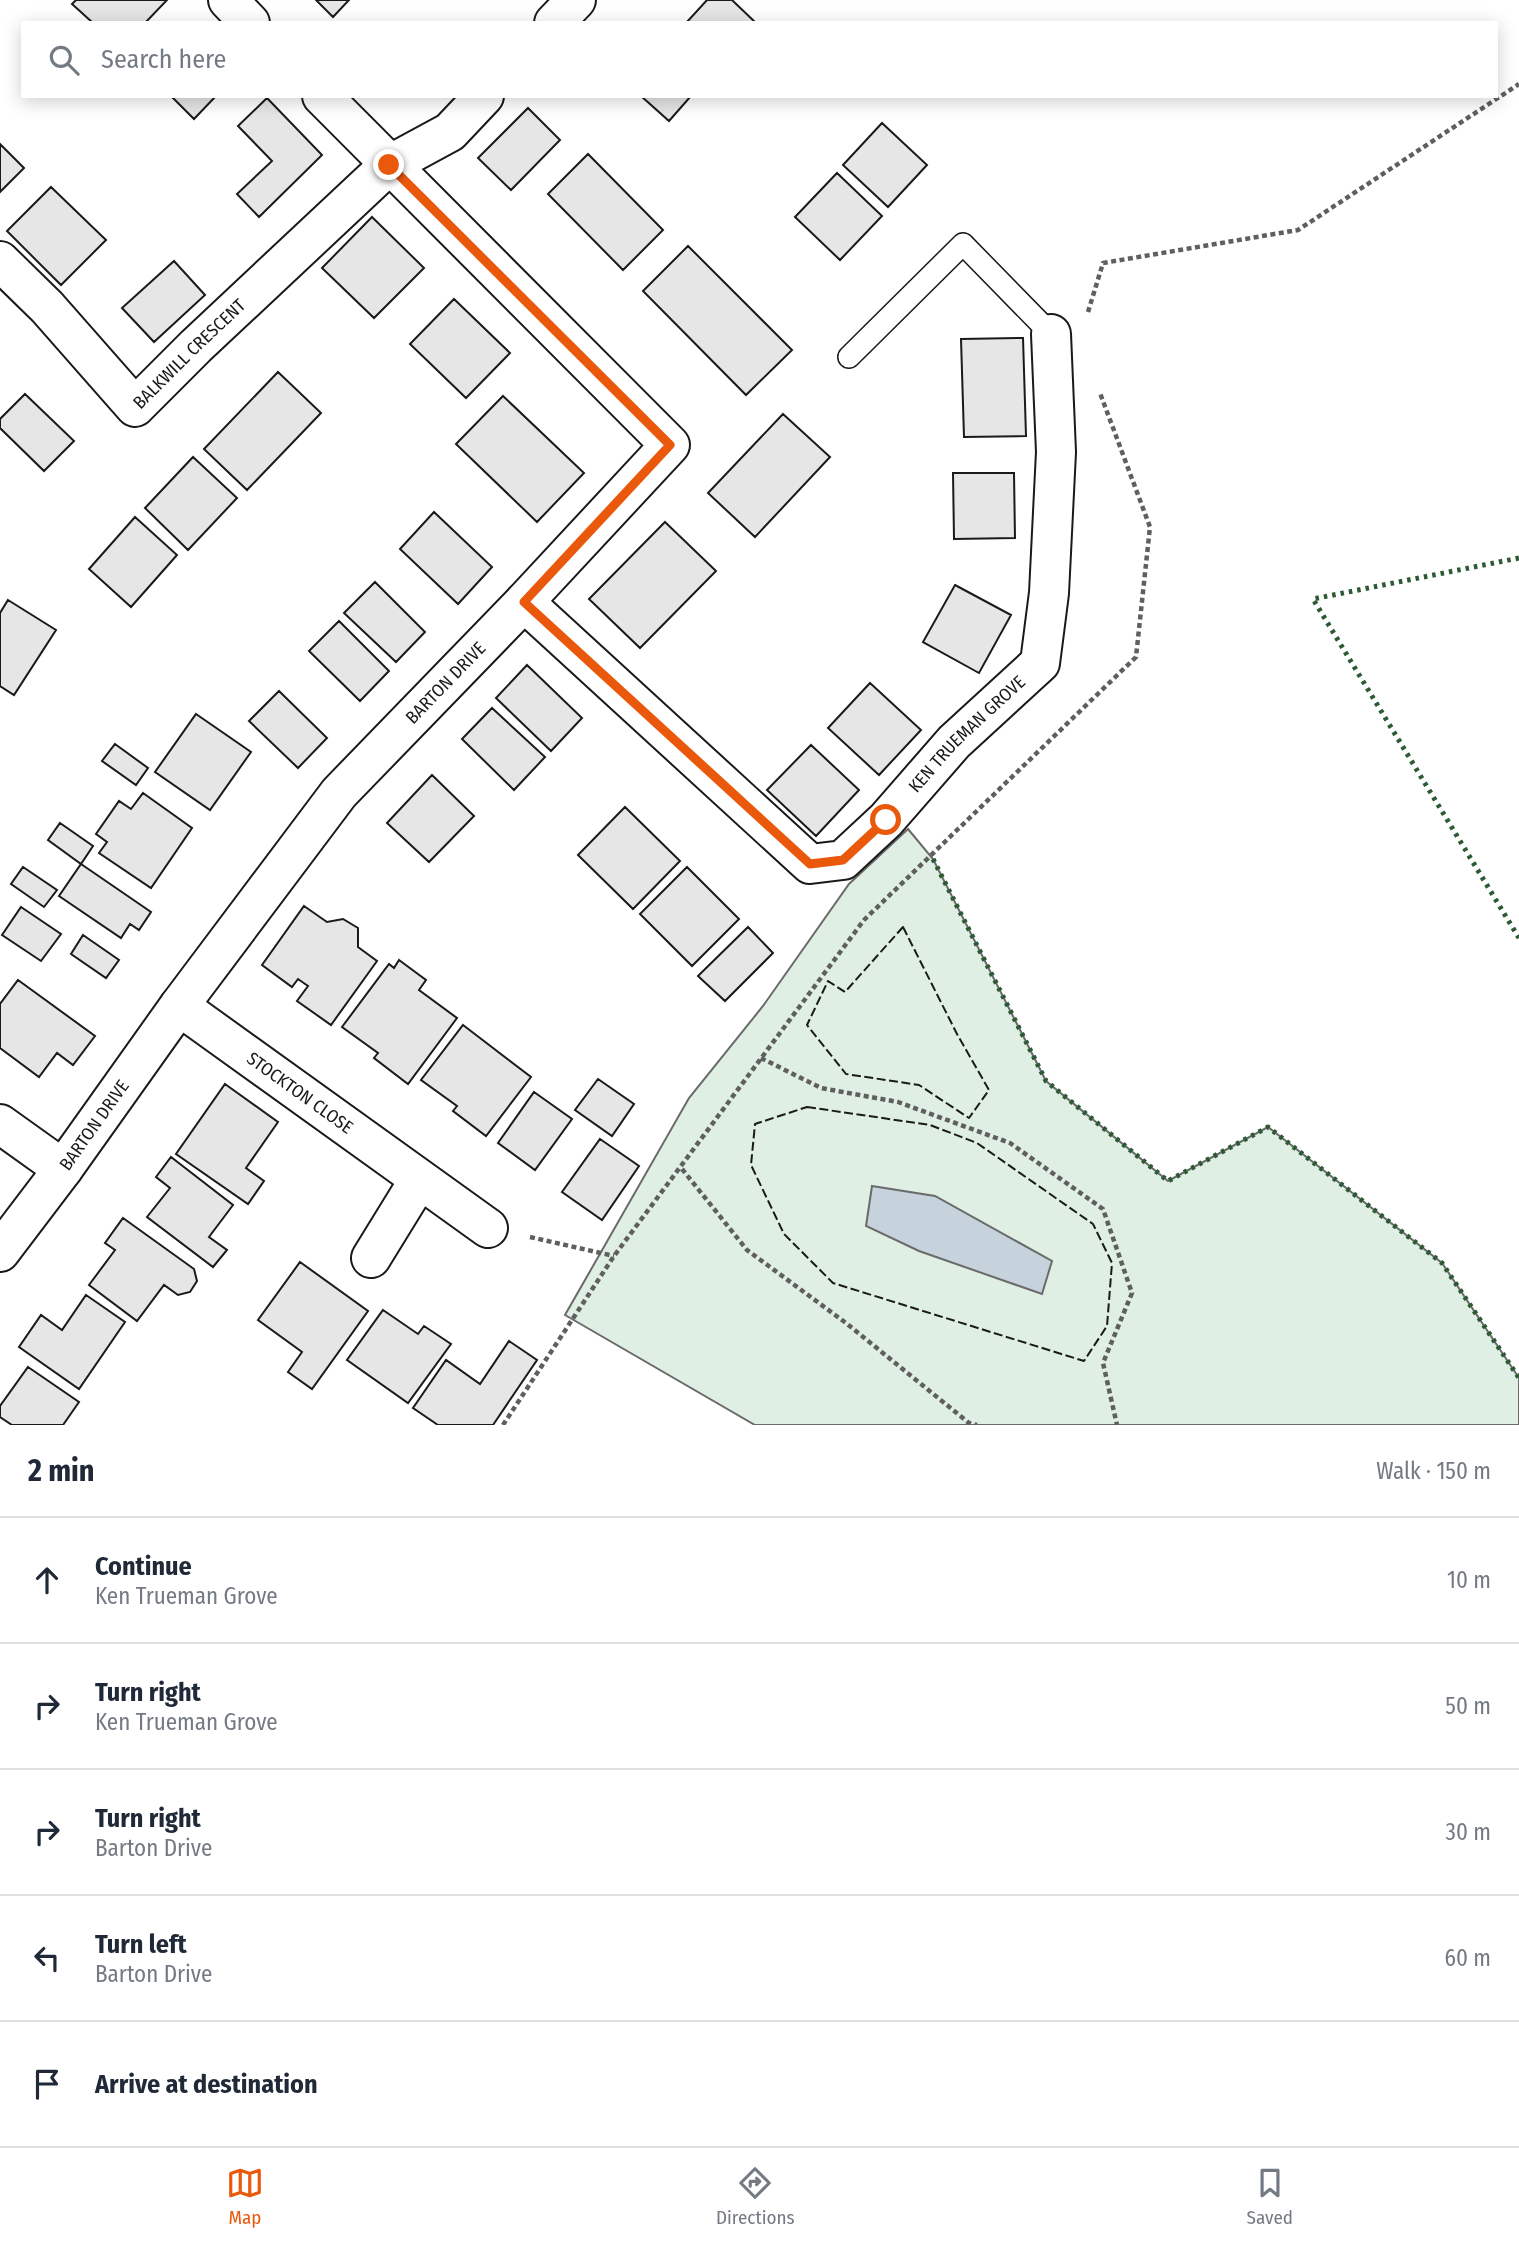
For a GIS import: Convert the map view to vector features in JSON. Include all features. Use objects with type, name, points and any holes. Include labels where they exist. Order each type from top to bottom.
[{"type":"street","points":[[228,0],[248,21]]},
{"type":"street","points":[[556,21],[576,0]]},
{"type":"street","points":[[324,98],[389,165],[450,132],[482,98]]},
{"type":"street","name":"BALKWILL CRESCENT","points":[[0,261],[47,307],[135,407],[389,165]]},
{"type":"street","name":"BARTON DRIVE","points":[[0,1252],[63,1169],[179,1006],[339,793],[524,602],[670,445],[389,165]]},
{"type":"street","name":"KEN TRUEMAN GROVE","points":[[524,602],[810,864],[843,860],[886,820],[954,742],[1040,663],[1049,593],[1056,452],[1051,334]]},
{"type":"street","name":"STOCKTON CLOSE","points":[[179,1006],[488,1228]]},
{"type":"street","points":[[0,1124],[63,1169]]},
{"type":"street","points":[[371,1258],[419,1180]]},
{"type":"lane","points":[[849,357],[963,244],[1051,334]]},
{"type":"path","points":[[761,1058],[821,1088],[898,1102],[1010,1143],[1103,1209],[1132,1293],[1103,1363],[1117,1425]]},
{"type":"path","points":[[682,1169],[747,1250],[846,1323],[969,1423],[977,1425]]},
{"type":"path","points":[[488,1228],[614,1256]]},
{"type":"green space","points":[[908,829],[933,859],[1046,1081],[1168,1181],[1268,1127],[1442,1263],[1519,1378],[1519,1425],[755,1425],[565,1315],[689,1098],[763,1006],[849,884]]},
{"type":"shaded area","points":[[872,1186],[935,1196],[1052,1261],[1042,1294],[919,1251],[866,1226]]},
{"type":"building","points":[[76,0],[167,0],[147,21],[91,21],[72,4]]},
{"type":"building","points":[[316,0],[349,0],[333,17]]},
{"type":"building","points":[[707,0],[732,0],[754,21],[688,21]]},
{"type":"building","points":[[173,98],[214,98],[194,119]]},
{"type":"building","points":[[267,98],[322,155],[259,217],[237,194],[272,161],[238,126]]},
{"type":"building","points":[[643,98],[689,98],[669,121]]},
{"type":"building","points":[[528,108],[560,140],[511,190],[478,158]]},
{"type":"building","points":[[882,123],[927,165],[888,207],[843,165]]},
{"type":"building","points":[[0,144],[24,168],[0,192]]},
{"type":"building","points":[[588,154],[663,230],[623,270],[548,194]]},
{"type":"building","points":[[837,173],[882,216],[840,260],[795,217]]},
{"type":"building","points":[[51,187],[106,240],[61,285],[7,231]]},
{"type":"building","points":[[372,217],[424,268],[374,318],[322,268]]},
{"type":"building","points":[[688,246],[792,350],[746,395],[643,291]]},
{"type":"building","points":[[174,261],[205,295],[154,342],[122,308]]},
{"type":"building","points":[[454,299],[510,353],[466,398],[410,344]]},
{"type":"building","points":[[1023,338],[1026,436],[964,437],[961,339]]},
{"type":"building","points":[[278,372],[321,413],[247,490],[204,449]]},
{"type":"building","points":[[25,394],[74,441],[44,471],[0,428],[0,419]]},
{"type":"building","points":[[503,396],[584,473],[537,522],[456,444]]},
{"type":"building","points":[[783,414],[830,457],[755,537],[708,493]]},
{"type":"building","points":[[193,457],[237,498],[188,550],[145,508]]},
{"type":"building","points":[[953,473],[1014,473],[1015,538],[954,539]]},
{"type":"building","points":[[434,512],[492,567],[458,604],[400,549]]},
{"type":"building","points":[[135,517],[177,555],[131,607],[89,569]]},
{"type":"building","points":[[665,522],[716,571],[640,648],[589,599]]},
{"type":"building","points":[[375,582],[425,632],[396,662],[344,613]]},
{"type":"building","points":[[955,585],[1011,615],[979,673],[923,642]]},
{"type":"building","points":[[8,600],[56,630],[14,695],[0,686],[0,613]]},
{"type":"building","points":[[339,621],[389,671],[360,701],[309,651]]},
{"type":"building","points":[[527,665],[582,718],[551,751],[496,698]]},
{"type":"building","points":[[870,683],[921,730],[879,775],[828,728]]},
{"type":"building","points":[[279,691],[327,738],[298,768],[249,721]]},
{"type":"building","points":[[492,708],[545,757],[514,790],[462,739]]},
{"type":"building","points":[[196,714],[251,752],[210,810],[155,772]]},
{"type":"building","points":[[115,744],[148,768],[136,785],[102,761]]},
{"type":"building","points":[[811,745],[859,790],[816,836],[767,790]]},
{"type":"building","points":[[432,775],[474,816],[429,862],[387,823]]},
{"type":"building","points":[[143,793],[192,828],[151,888],[99,853],[107,842],[96,834],[119,801],[131,809]]},
{"type":"building","points":[[625,807],[680,861],[633,909],[578,855]]},
{"type":"building","points":[[60,823],[93,846],[81,864],[48,840]]},
{"type":"building","points":[[81,864],[151,912],[139,930],[130,924],[121,938],[59,896]]},
{"type":"building","points":[[23,867],[57,890],[44,907],[11,884]]},
{"type":"building","points":[[687,867],[739,919],[692,966],[640,914]]},
{"type":"building","points":[[304,906],[327,922],[343,919],[358,928],[358,947],[377,961],[331,1025],[297,1001],[308,986],[298,979],[292,987],[262,965]]},
{"type":"building","points":[[21,907],[61,934],[41,961],[2,935]]},
{"type":"building","points":[[748,927],[773,953],[725,1001],[698,976]]},
{"type":"building","points":[[83,935],[119,960],[106,978],[71,954]]},
{"type":"building","points":[[399,960],[426,980],[419,990],[457,1018],[408,1084],[374,1058],[378,1053],[342,1027],[389,964],[394,968]]},
{"type":"building","points":[[18,980],[95,1036],[73,1065],[57,1053],[39,1077],[0,1048],[0,1004]]},
{"type":"building","points":[[463,1025],[531,1077],[486,1136],[453,1111],[457,1106],[421,1080]]},
{"type":"building","points":[[598,1079],[634,1104],[612,1136],[575,1110]]},
{"type":"building","points":[[225,1084],[278,1122],[246,1168],[264,1181],[248,1204],[176,1154]]},
{"type":"building","points":[[534,1092],[572,1119],[535,1170],[498,1143]]},
{"type":"building","points":[[600,1139],[639,1166],[602,1220],[562,1192]]},
{"type":"building","points":[[171,1157],[233,1205],[209,1237],[227,1250],[213,1267],[147,1217],[170,1188],[156,1177]]},
{"type":"building","points":[[123,1218],[194,1269],[197,1281],[190,1292],[178,1295],[164,1285],[137,1321],[89,1285],[115,1250],[105,1243]]},
{"type":"building","points":[[300,1262],[368,1311],[312,1389],[288,1372],[302,1352],[258,1320]]},
{"type":"building","points":[[86,1295],[125,1322],[79,1389],[19,1347],[41,1315],[62,1330]]},
{"type":"building","points":[[383,1310],[418,1334],[424,1326],[451,1344],[408,1403],[347,1360]]},
{"type":"building","points":[[509,1341],[537,1360],[493,1425],[438,1425],[413,1408],[446,1360],[480,1384]]},
{"type":"building","points":[[28,1367],[79,1402],[63,1425],[12,1425],[0,1417],[0,1406]]},
{"type":"hedge","points":[[1519,558],[1313,599],[1519,938]]},
{"type":"hedge","points":[[933,859],[1046,1081],[1168,1181],[1268,1127],[1442,1263],[1519,1378]]},
{"type":"fence","points":[[903,927],[957,1034],[989,1090],[969,1118],[919,1085],[846,1074],[807,1025],[828,981],[845,992],[903,927]]},
{"type":"fence","points":[[807,1107],[930,1125],[977,1143],[1093,1224],[1112,1263],[1107,1326],[1084,1361],[833,1283],[784,1234],[751,1165],[755,1124],[807,1107]]},
{"type":"route","points":[[389,165],[670,445],[524,602],[810,864],[843,860],[886,820]]}]
